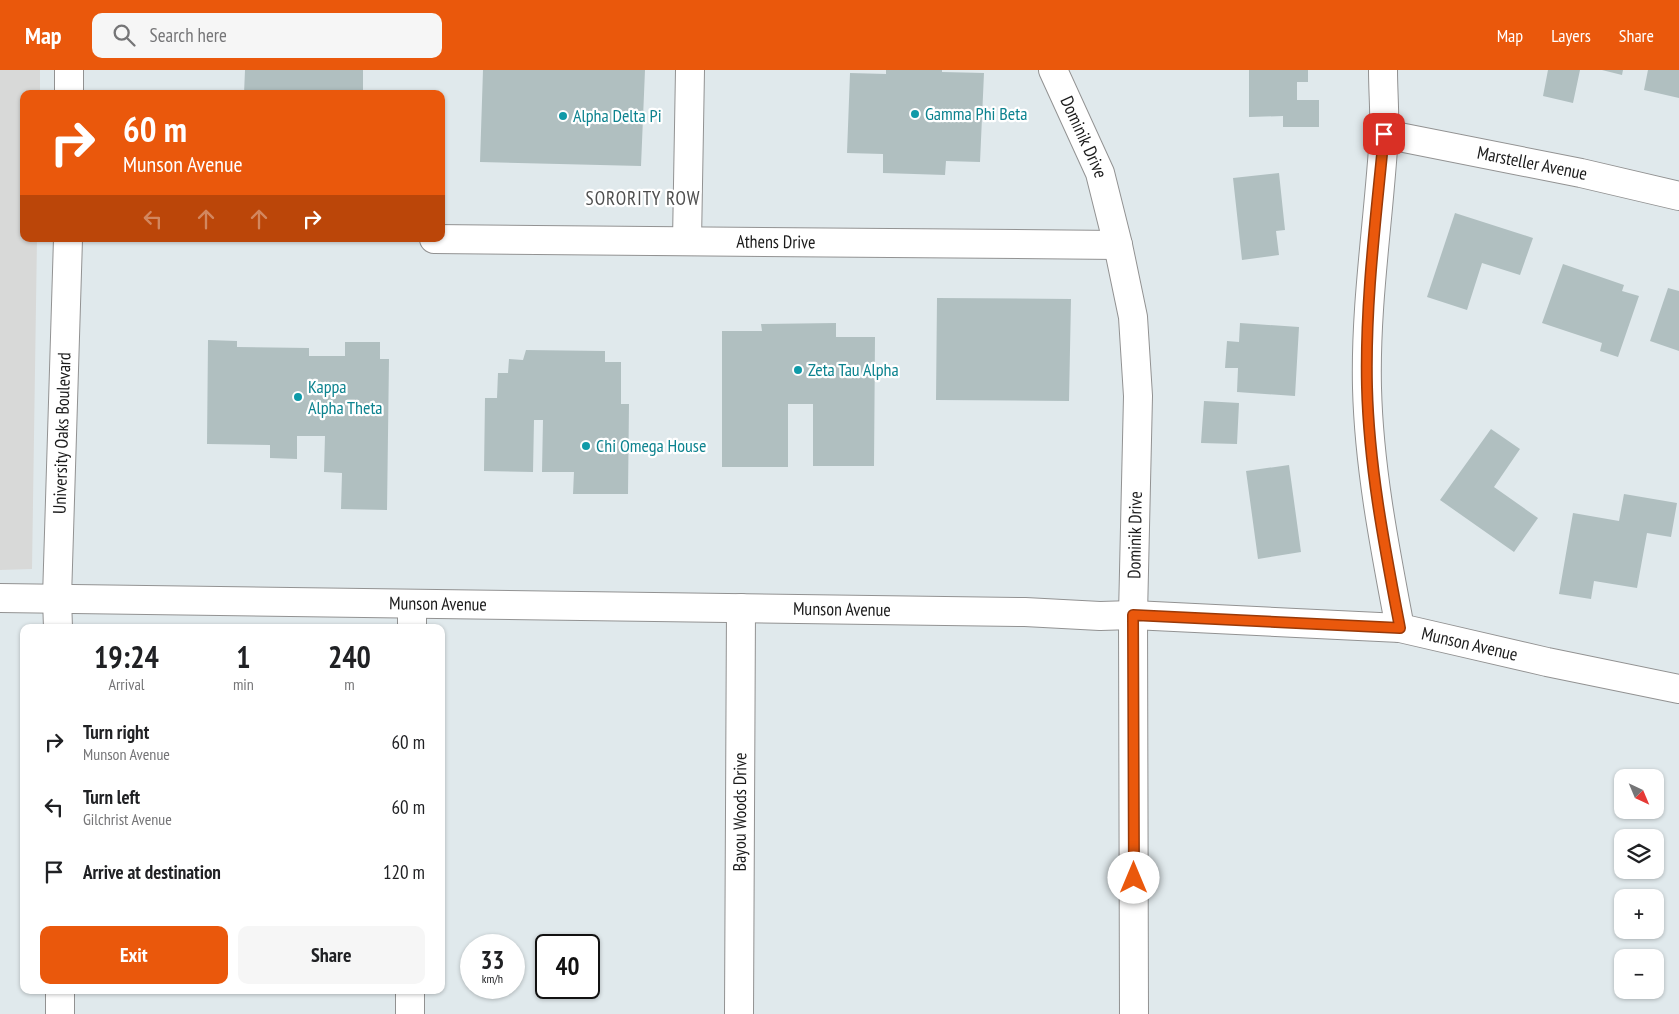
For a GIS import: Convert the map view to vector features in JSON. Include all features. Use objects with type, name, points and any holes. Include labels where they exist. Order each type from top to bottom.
[{"type":"street","points":[[69,70],[69,90]]},
{"type":"street","points":[[687,241],[690,70]]},
{"type":"street","name":"Dominik Drive","points":[[1053,70],[1100,173],[1134,317],[1138,396],[1133,615],[1134,1014]]},
{"type":"street","points":[[1383,70],[1384,134],[1369,299],[1367,388],[1372,454],[1386,554],[1400,628]]},
{"type":"street","name":"Marsteller Avenue","points":[[1384,134],[1581,173],[1679,196]]},
{"type":"street","name":"Athens Drive","points":[[445,239],[1118,245]]},
{"type":"street","name":"University Oaks Boulevard","points":[[58,624],[57,598],[68,242]]},
{"type":"street","name":"Munson Avenue","points":[[0,598],[57,598],[412,616],[741,608],[1133,615],[1400,628],[1679,690]]},
{"type":"street","name":"Bayou Woods Drive","points":[[739,1014],[741,608]]},
{"type":"street","points":[[60,994],[60,1014]]},
{"type":"street","points":[[410,994],[410,1014]]},
{"type":"shaded area","points":[[0,70],[40,70],[40,90],[20,90],[20,242],[37,242],[32,569],[0,570]]},
{"type":"building","points":[[245,70],[363,70],[363,90],[244,90]]},
{"type":"building","name":"Alpha Delta Pi","points":[[483,70],[645,70],[641,166],[480,162]]},
{"type":"building","name":"Gamma Phi Beta","points":[[886,70],[942,70],[942,72],[984,73],[980,162],[946,161],[945,175],[883,173],[883,154],[847,153],[850,73],[886,74]]},
{"type":"building","points":[[1249,70],[1308,70],[1308,82],[1297,82],[1297,100],[1319,100],[1319,127],[1283,127],[1283,116],[1249,117]]},
{"type":"building","points":[[1548,70],[1580,70],[1573,103],[1543,96]]},
{"type":"building","points":[[1602,70],[1623,70],[1622,75]]},
{"type":"building","points":[[1648,70],[1679,70],[1679,98],[1644,90]]},
{"type":"building","points":[[1279,173],[1285,230],[1276,231],[1279,255],[1242,260],[1233,178]]},
{"type":"building","points":[[1455,213],[1533,238],[1520,275],[1482,263],[1467,310],[1427,297]]},
{"type":"building","points":[[1563,264],[1624,285],[1622,291],[1639,296],[1618,357],[1600,351],[1602,343],[1542,323]]},
{"type":"building","points":[[1668,288],[1679,291],[1679,351],[1650,341]]},
{"type":"building","points":[[937,298],[1071,299],[1069,401],[936,400]]},
{"type":"building","name":"Zeta Tau Alpha","points":[[836,323],[836,337],[875,337],[874,466],[813,466],[813,404],[788,404],[788,467],[722,467],[722,331],[762,331],[761,324]]},
{"type":"building","points":[[1240,323],[1299,327],[1295,396],[1237,392],[1238,368],[1225,368],[1227,341],[1239,342]]},
{"type":"building","name":"Kappa Alpha Theta","points":[[208,340],[237,341],[237,347],[309,348],[309,356],[345,356],[345,342],[380,342],[380,359],[389,359],[387,510],[341,509],[342,473],[324,472],[325,436],[297,436],[297,459],[270,458],[270,445],[207,444]]},
{"type":"building","name":"Chi Omega House","points":[[526,350],[605,351],[605,362],[621,362],[621,404],[629,404],[628,494],[573,494],[574,472],[542,472],[543,420],[534,420],[533,472],[484,471],[485,398],[497,398],[498,373],[508,373],[509,359],[523,360]]},
{"type":"building","points":[[1204,401],[1239,403],[1237,444],[1201,443]]},
{"type":"building","points":[[1491,429],[1520,449],[1494,487],[1538,518],[1514,552],[1440,500]]},
{"type":"building","points":[[1289,465],[1301,552],[1258,559],[1246,471]]},
{"type":"building","points":[[1624,494],[1677,503],[1671,537],[1647,533],[1637,588],[1594,581],[1591,599],[1559,594],[1573,513],[1619,521]]},
{"type":"place","name":"Gamma Phi Beta","points":[[915,114]]},
{"type":"place","name":"Alpha Delta Pi","points":[[563,116]]},
{"type":"place","name":"Zeta Tau Alpha","points":[[798,370]]},
{"type":"place","name":"Kappa Alpha Theta","points":[[298,397]]},
{"type":"place","name":"Chi Omega House","points":[[586,446]]},
{"type":"district","name":"SORORITY ROW","points":[[643,198]]},
{"type":"route","points":[[1134,878],[1133,615],[1400,628],[1386,554],[1372,454],[1367,388],[1369,299],[1384,134]]}]
